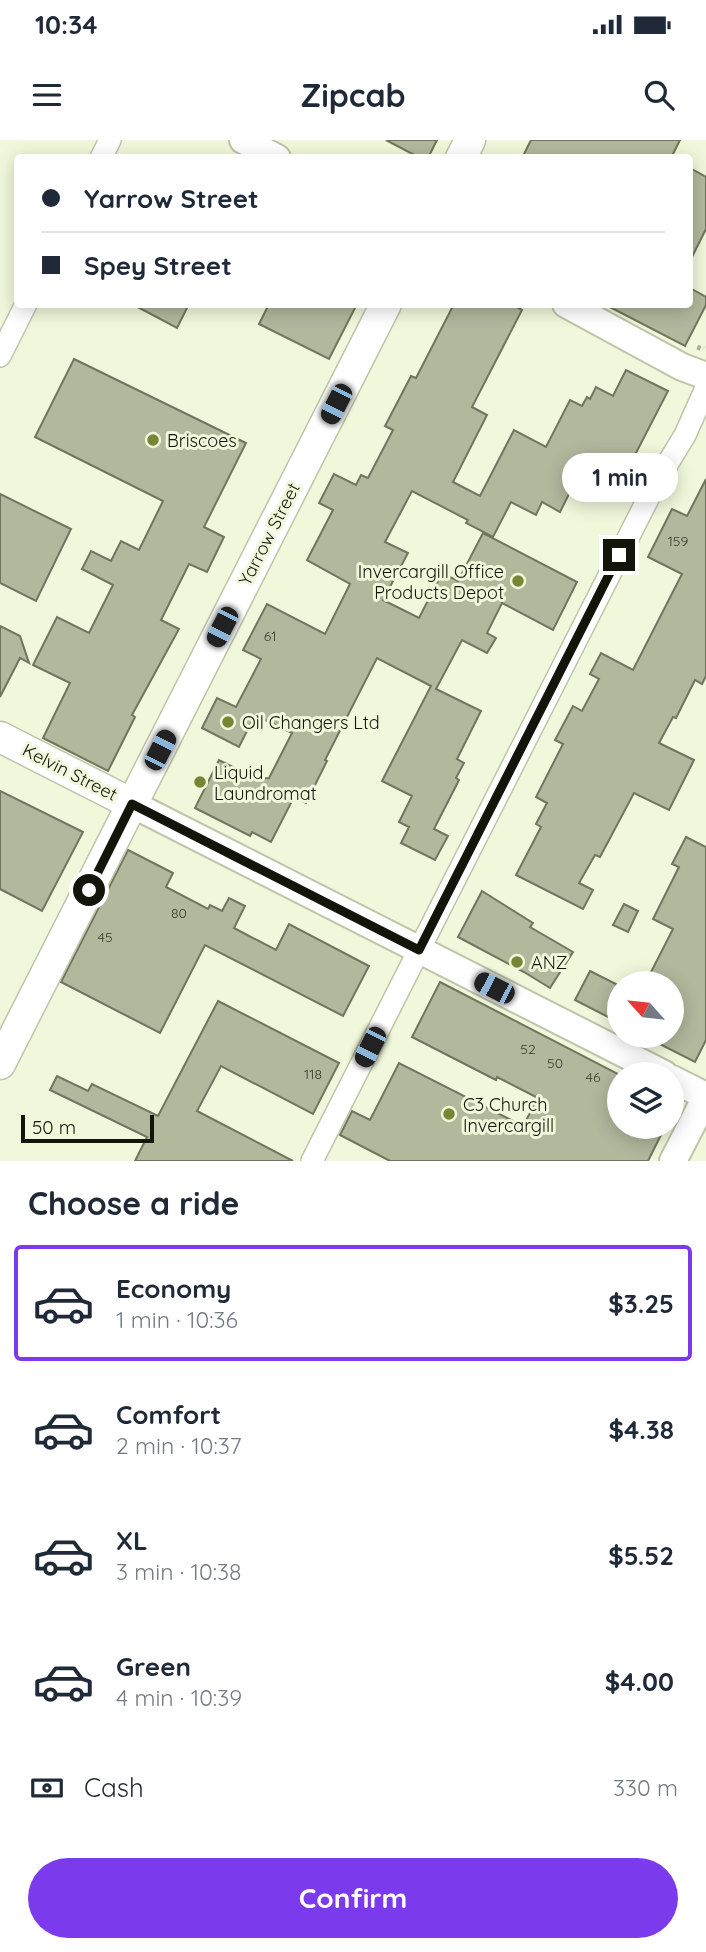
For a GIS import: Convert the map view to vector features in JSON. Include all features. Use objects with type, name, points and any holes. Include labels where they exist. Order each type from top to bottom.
[{"type":"main road","name":"Yarrow Street","points":[[0,1064],[384,308]]},
{"type":"main road","name":"Kelvin Street","points":[[0,737],[132,804]]},
{"type":"street","points":[[243,140],[270,154]]},
{"type":"street","points":[[0,356],[24,308]]},
{"type":"street","points":[[573,308],[662,357],[706,376]]},
{"type":"street","points":[[312,1161],[657,481],[695,415],[706,388]]},
{"type":"street","name":"Kelvin Street","points":[[132,804],[640,1062]]},
{"type":"street","points":[[673,1161],[706,1097],[684,1085]]},
{"type":"building","points":[[386,140],[437,140],[430,154],[412,154]]},
{"type":"building","points":[[531,140],[680,140],[673,154],[524,154]]},
{"type":"building","points":[[693,170],[706,177],[706,229],[693,255]]},
{"type":"building","points":[[693,290],[706,297],[706,305],[685,346],[612,308],[693,308]]},
{"type":"building","points":[[140,308],[187,308],[177,328]]},
{"type":"building","points":[[267,308],[355,308],[329,359],[259,324]]},
{"type":"building","points":[[452,308],[522,310],[472,407],[487,415],[453,482],[480,496],[514,430],[546,447],[570,400],[582,406],[587,397],[590,399],[596,387],[613,396],[626,370],[668,391],[620,484],[583,466],[560,512],[542,502],[536,515],[511,502],[493,537],[466,523],[468,520],[412,491],[385,542],[408,553],[383,600],[419,618],[442,573],[458,581],[483,533],[577,582],[553,630],[502,603],[487,633],[496,638],[487,653],[462,640],[436,689],[481,711],[457,759],[464,763],[456,778],[459,780],[434,829],[448,836],[435,860],[401,843],[409,827],[399,822],[412,796],[382,781],[431,686],[377,658],[306,803],[294,797],[271,842],[252,832],[250,836],[195,808],[219,760],[257,779],[269,778],[292,733],[255,715],[239,747],[202,728],[217,698],[236,707],[261,659],[243,650],[267,604],[325,634],[350,584],[307,560],[333,510],[319,503],[334,474],[356,485],[361,475],[368,478],[393,430],[385,426],[411,376],[416,378]]},
{"type":"building","points":[[74,359],[246,443],[204,527],[224,537],[207,572],[189,564],[161,620],[179,629],[132,715],[135,717],[108,771],[43,738],[70,683],[33,665],[57,617],[89,633],[113,585],[82,569],[91,551],[111,561],[121,541],[139,550],[163,501],[35,437]]},
{"type":"building","points":[[706,479],[706,676],[702,684],[695,680],[676,718],[673,717],[659,743],[694,760],[669,810],[634,793],[600,857],[595,855],[579,883],[593,890],[583,909],[516,875],[541,827],[536,824],[547,803],[536,797],[563,744],[555,740],[573,706],[582,711],[599,679],[590,674],[601,653],[633,670],[682,574],[648,557],[672,509],[687,516]]},
{"type":"building","points":[[0,494],[71,529],[36,601],[0,583]]},
{"type":"building","points":[[0,626],[20,636],[29,663],[20,658],[0,697]]},
{"type":"building","points":[[0,791],[83,832],[42,911],[0,889]]},
{"type":"building","points":[[686,837],[706,847],[706,1040],[695,1062],[668,1048],[684,1048],[684,971],[652,971],[673,929],[653,919],[679,867],[672,864]]},
{"type":"building","points":[[128,850],[173,873],[166,887],[208,909],[210,905],[222,911],[229,898],[245,906],[234,928],[276,950],[289,924],[369,966],[343,1016],[205,945],[160,1033],[61,982]]},
{"type":"building","points":[[482,891],[533,923],[530,927],[573,952],[550,988],[458,937]]},
{"type":"building","points":[[624,904],[638,911],[628,932],[613,925]]},
{"type":"building","points":[[590,971],[607,980],[607,1016],[575,1000]]},
{"type":"building","points":[[440,982],[607,1068],[607,1139],[659,1139],[648,1161],[390,1161],[340,1135],[352,1111],[370,1120],[399,1063],[523,1126],[538,1098],[497,1077],[496,1080],[412,1037]]},
{"type":"building","points":[[218,1001],[339,1063],[313,1114],[221,1066],[197,1111],[293,1161],[135,1161],[147,1137],[50,1090],[57,1076],[88,1091],[92,1084],[158,1116]]},
{"type":"place","name":"Briscoes","points":[[153,440]]},
{"type":"place","name":"Invercargill Office Products Depot","points":[[518,581]]},
{"type":"place","name":"Oil Changers Ltd","points":[[228,722]]},
{"type":"place","name":"Liquid Laundromat","points":[[200,782]]},
{"type":"place","name":"ANZ","points":[[517,962]]},
{"type":"place","name":"C3 Church Invercargill","points":[[449,1114]]},
{"type":"route","points":[[89,890],[132,804],[419,950],[619,555]]}]
